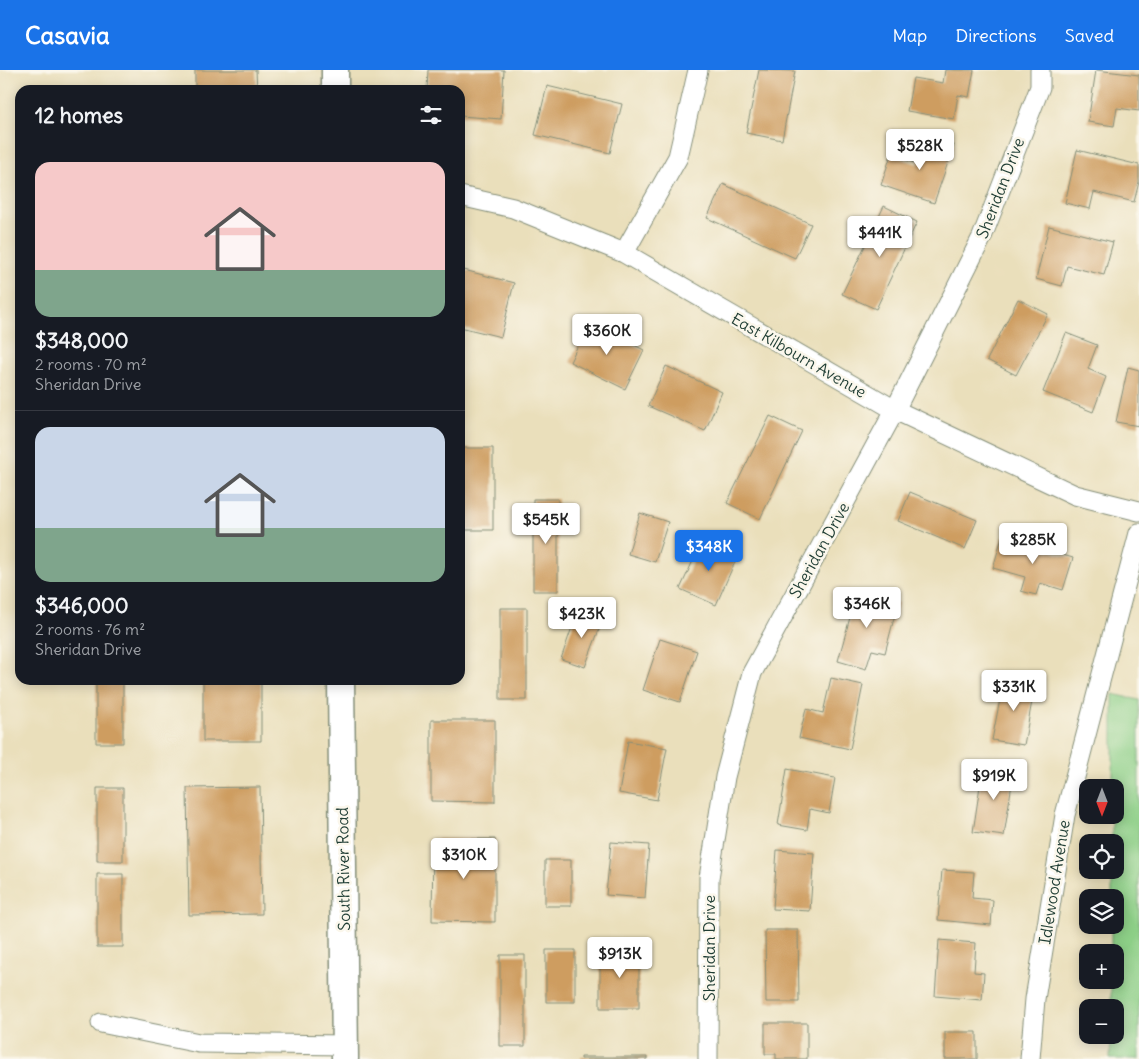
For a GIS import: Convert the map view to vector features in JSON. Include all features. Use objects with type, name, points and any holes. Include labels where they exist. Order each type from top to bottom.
[{"type":"street","points":[[335,70],[335,85]]},
{"type":"street","points":[[624,254],[678,157],[698,70]]},
{"type":"street","name":"Sheridan Drive","points":[[708,1059],[709,878],[725,777],[752,673],[894,410],[982,237],[1040,87],[1040,70]]},
{"type":"street","name":"East Kilbourn Avenue","points":[[465,197],[514,208],[624,254],[894,410],[1075,495],[1139,511]]},
{"type":"street","name":"Idlewood Avenue","points":[[1030,1059],[1035,999],[1065,815],[1139,533]]},
{"type":"street","name":"South River Road","points":[[341,685],[345,1052]]},
{"type":"street","points":[[101,1023],[199,1043],[345,1052]]},
{"type":"green space","points":[[1113,694],[1139,700],[1139,1059],[1110,1059],[1111,1044],[1124,1044],[1124,999],[1111,999],[1111,989],[1124,989],[1124,944],[1111,944],[1111,934],[1124,934],[1124,889],[1112,889],[1112,879],[1124,879],[1124,834],[1112,834],[1112,824],[1124,824],[1124,779],[1113,779]]},
{"type":"building","points":[[195,70],[256,70],[257,85],[195,85]]},
{"type":"building","points":[[428,70],[504,70],[501,119],[465,116],[465,85],[427,85]]},
{"type":"building","points":[[759,70],[795,71],[782,140],[746,133]]},
{"type":"building","points":[[945,70],[974,70],[969,97],[958,95],[954,119],[907,111],[913,78],[943,83]]},
{"type":"building","points":[[1096,70],[1139,75],[1139,111],[1117,108],[1114,126],[1088,122]]},
{"type":"building","points":[[547,86],[622,104],[610,153],[535,135]]},
{"type":"building","points":[[927,136],[954,145],[934,203],[881,185],[891,155],[918,164]]},
{"type":"building","points":[[1077,150],[1139,165],[1139,182],[1134,202],[1094,192],[1090,209],[1065,203]]},
{"type":"building","points":[[723,184],[811,224],[795,258],[707,218]]},
{"type":"building","points":[[884,206],[917,222],[876,309],[842,294]]},
{"type":"building","points":[[1049,226],[1113,242],[1104,275],[1067,266],[1062,286],[1036,279]]},
{"type":"building","points":[[465,270],[514,283],[501,337],[465,328]]},
{"type":"building","points":[[1018,299],[1048,314],[1016,375],[987,360]]},
{"type":"building","points":[[589,322],[644,350],[625,389],[570,362]]},
{"type":"building","points":[[1066,333],[1097,345],[1088,369],[1106,377],[1093,412],[1043,392]]},
{"type":"building","points":[[666,366],[722,392],[705,431],[648,406]]},
{"type":"building","points":[[1128,367],[1139,370],[1139,426],[1116,422]]},
{"type":"building","points":[[770,416],[802,431],[760,519],[727,503]]},
{"type":"building","points":[[465,448],[493,448],[493,530],[465,530]]},
{"type":"building","points":[[910,492],[977,520],[965,549],[898,521]]},
{"type":"building","points":[[533,499],[558,499],[558,591],[533,591]]},
{"type":"building","points":[[640,513],[668,522],[655,562],[628,554]]},
{"type":"building","points":[[1002,537],[1073,558],[1063,590],[1040,583],[1036,595],[1021,591],[1025,577],[993,568]]},
{"type":"building","points":[[703,539],[738,555],[716,605],[680,589]]},
{"type":"building","points":[[857,592],[898,603],[885,653],[872,650],[866,669],[838,661]]},
{"type":"building","points":[[500,608],[527,608],[527,700],[500,700]]},
{"type":"building","points":[[578,610],[603,619],[585,667],[561,659]]},
{"type":"building","points":[[660,639],[697,651],[680,702],[643,690]]},
{"type":"building","points":[[831,678],[863,685],[850,749],[799,738],[806,709],[823,713]]},
{"type":"building","points":[[1004,679],[1035,685],[1024,745],[992,740]]},
{"type":"building","points":[[96,685],[123,685],[123,743],[96,743]]},
{"type":"building","points":[[203,685],[261,685],[261,741],[203,741]]},
{"type":"building","points":[[431,720],[495,720],[495,802],[431,801]]},
{"type":"building","points":[[628,741],[667,748],[657,800],[619,793]]},
{"type":"building","points":[[983,766],[1014,770],[1004,836],[973,832]]},
{"type":"building","points":[[787,769],[835,778],[829,813],[810,809],[807,830],[778,825]]},
{"type":"building","points":[[260,787],[262,914],[189,915],[187,788]]},
{"type":"building","points":[[97,788],[123,788],[123,861],[97,861]]},
{"type":"building","points":[[433,839],[495,839],[495,922],[432,921]]},
{"type":"building","points":[[611,842],[649,845],[645,898],[606,895]]},
{"type":"building","points":[[777,850],[814,853],[810,911],[773,909]]},
{"type":"building","points":[[545,860],[571,860],[571,906],[545,906]]},
{"type":"building","points":[[942,870],[974,872],[972,898],[993,900],[991,925],[938,920]]},
{"type":"building","points":[[97,874],[123,874],[123,947],[97,947]]},
{"type":"building","points":[[765,930],[798,930],[799,1002],[766,1002]]},
{"type":"building","points":[[939,940],[976,943],[974,972],[984,973],[982,1000],[935,996]]},
{"type":"building","points":[[600,949],[639,949],[639,1008],[600,1008]]},
{"type":"building","points":[[546,950],[575,950],[575,1002],[546,1002]]},
{"type":"building","points":[[500,955],[525,955],[525,1046],[500,1046]]},
{"type":"building","points":[[765,1023],[807,1023],[807,1059],[776,1059],[776,1054],[765,1054]]},
{"type":"building","points":[[945,1032],[977,1032],[977,1059],[945,1059]]},
{"type":"building","points":[[581,1057],[647,1057],[647,1059],[581,1059]]}]
